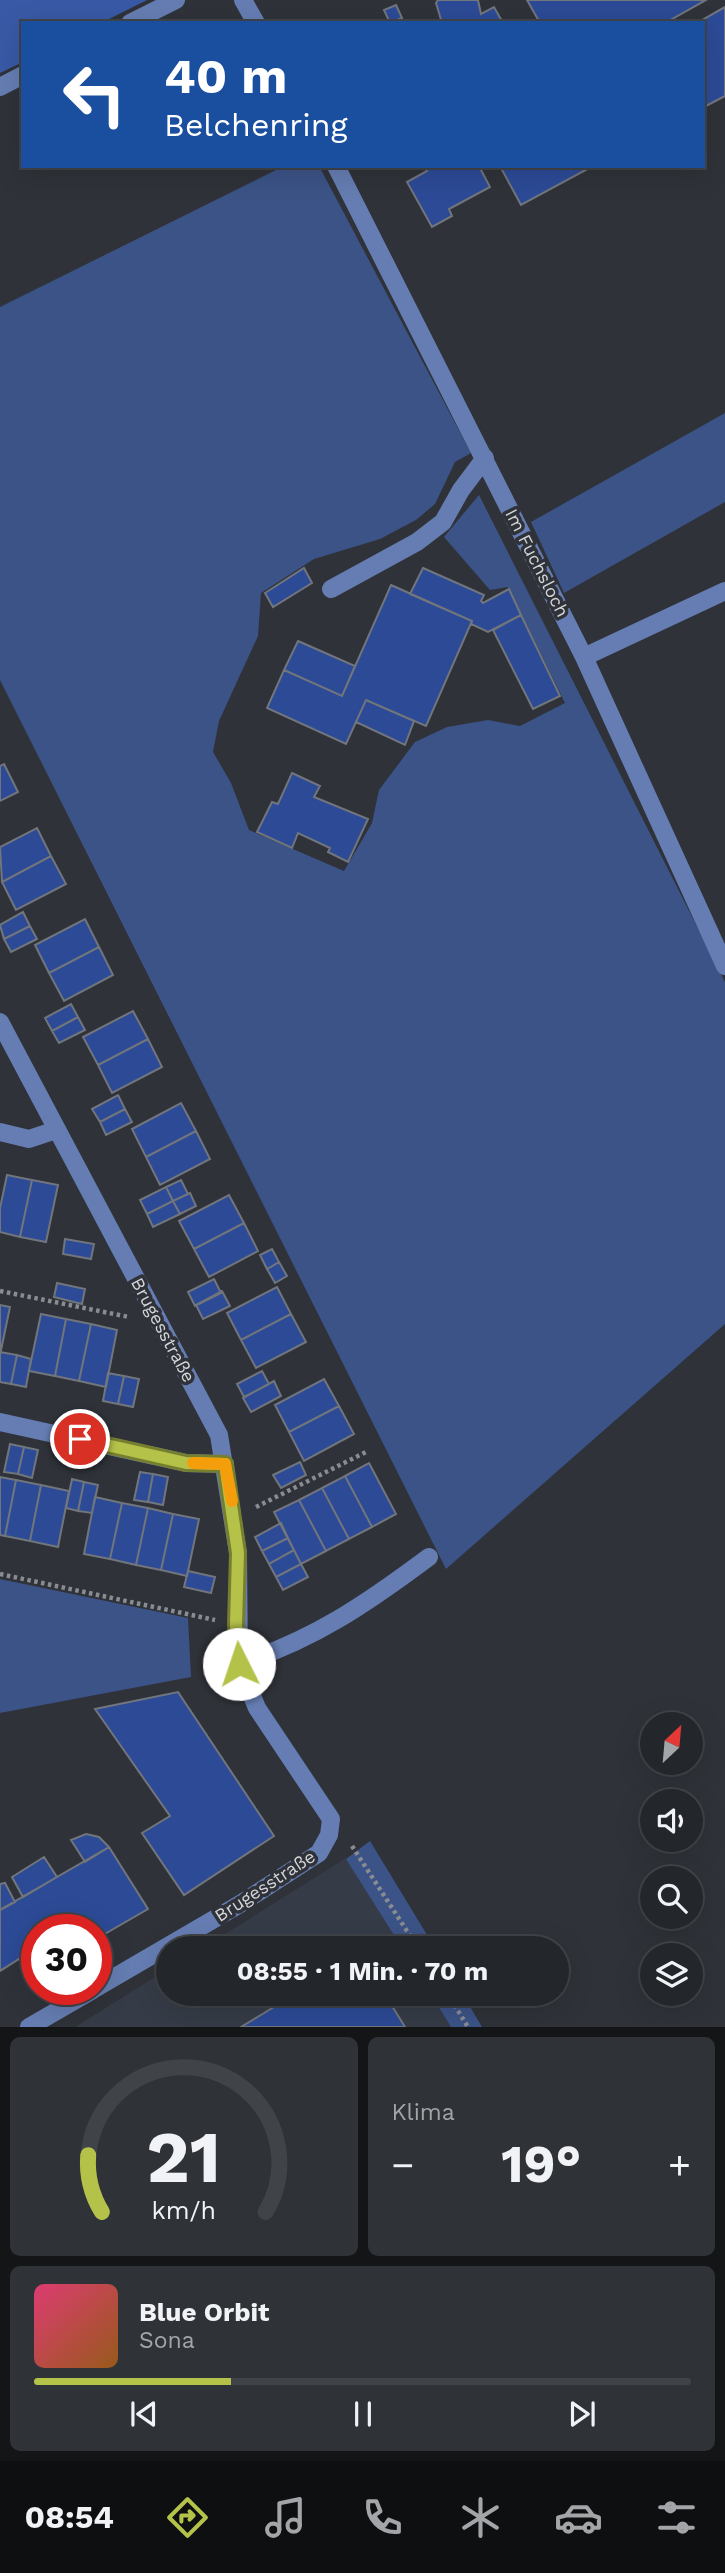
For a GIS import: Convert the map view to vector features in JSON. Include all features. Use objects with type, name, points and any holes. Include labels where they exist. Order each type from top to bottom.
[{"type":"street","points":[[134,21],[176,0]]},
{"type":"street","points":[[243,0],[255,21]]},
{"type":"street","points":[[0,86],[21,76]]},
{"type":"street","name":"Im Fuchsloch","points":[[337,168],[584,657],[723,954]]},
{"type":"street","points":[[331,589],[417,542],[443,522],[461,490],[485,458]]},
{"type":"street","points":[[584,657],[725,590]]},
{"type":"street","name":"Brugesstraße","points":[[0,1022],[219,1435],[234,1510],[238,1553],[236,1625],[239,1664],[257,1708],[331,1819],[329,1835],[318,1853],[240,1904],[112,1979]]},
{"type":"street","points":[[0,1132],[29,1139],[56,1130]]},
{"type":"street","points":[[0,1422],[186,1463],[225,1464]]},
{"type":"street","points":[[239,1664],[282,1650],[356,1611],[429,1557]]},
{"type":"street","name":"Brugesstraße","points":[[29,2027],[67,2005]]},
{"type":"path","points":[[0,1291],[133,1318],[151,1309]]},
{"type":"path","points":[[234,1510],[255,1507],[368,1451]]},
{"type":"path","points":[[0,1574],[236,1625]]},
{"type":"path","points":[[329,1835],[354,1847],[410,1936]]},
{"type":"path","points":[[455,2006],[468,2027]]},
{"type":"shaded area","points":[[0,0],[147,0],[105,21],[21,21],[21,63],[0,73]]},
{"type":"shaded area","points":[[280,168],[320,168],[471,453],[455,462],[435,504],[416,520],[380,539],[314,559],[261,593],[258,636],[219,721],[213,752],[231,783],[249,830],[344,871],[372,823],[379,790],[415,742],[447,727],[488,720],[520,726],[565,703],[508,587],[490,590],[444,537],[479,495],[725,982],[725,1324],[446,1569],[0,680],[0,307]]},
{"type":"shaded area","points":[[725,413],[725,502],[564,593],[531,522]]},
{"type":"shaded area","points":[[0,1579],[188,1618],[191,1677],[0,1713]]},
{"type":"shaded area","points":[[370,1841],[428,1936],[394,1936],[346,1859]]},
{"type":"shaded area","points":[[346,1858],[395,1936],[222,1936]]},
{"type":"shaded area","points":[[156,1976],[156,2006],[438,2006],[451,2027],[75,2027]]},
{"type":"shaded area","points":[[438,2006],[470,2006],[482,2027],[451,2027]]},
{"type":"building","points":[[438,0],[478,0],[481,14],[494,7],[502,21],[441,21],[436,3]]},
{"type":"building","points":[[527,0],[706,0],[669,21],[539,21]]},
{"type":"building","points":[[396,5],[402,18],[389,21],[384,10]]},
{"type":"building","points":[[725,7],[725,96],[705,106],[705,21],[700,21]]},
{"type":"building","points":[[426,168],[480,168],[490,187],[449,209],[452,216],[432,227],[407,182],[427,171]]},
{"type":"building","points":[[501,168],[589,168],[521,205]]},
{"type":"building","points":[[304,568],[312,583],[273,607],[265,593]]},
{"type":"building","points":[[423,568],[484,595],[481,601],[483,603],[509,589],[521,615],[488,632],[471,624],[472,621],[410,594]]},
{"type":"building","points":[[391,585],[472,621],[426,726],[366,700],[346,744],[267,708],[284,670],[342,696]]},
{"type":"building","points":[[521,615],[560,696],[533,709],[493,630]]},
{"type":"building","points":[[298,641],[355,666],[342,696],[284,670]]},
{"type":"building","points":[[366,700],[414,721],[405,745],[356,722]]},
{"type":"building","points":[[4,764],[18,792],[0,801],[0,766]]},
{"type":"building","points":[[292,773],[320,786],[314,797],[368,819],[348,862],[328,852],[330,848],[298,833],[292,848],[257,832],[272,802],[278,804]]},
{"type":"building","points":[[37,828],[51,856],[2,882],[0,847]]},
{"type":"building","points":[[51,856],[66,884],[16,910],[2,882]]},
{"type":"building","points":[[23,912],[30,926],[4,939],[0,925]]},
{"type":"building","points":[[85,919],[99,947],[49,973],[35,945]]},
{"type":"building","points":[[30,926],[37,939],[11,952],[4,939]]},
{"type":"building","points":[[99,947],[113,975],[64,1001],[49,973]]},
{"type":"building","points":[[71,1004],[78,1017],[52,1031],[45,1018]]},
{"type":"building","points":[[133,1011],[148,1039],[98,1065],[83,1037]]},
{"type":"building","points":[[78,1017],[85,1030],[59,1043],[52,1031]]},
{"type":"building","points":[[148,1039],[162,1067],[112,1093],[98,1065]]},
{"type":"building","points":[[118,1095],[125,1109],[100,1122],[92,1109]]},
{"type":"building","points":[[181,1103],[196,1131],[146,1157],[132,1129]]},
{"type":"building","points":[[125,1109],[132,1122],[106,1135],[100,1122]]},
{"type":"building","points":[[196,1131],[210,1159],[160,1185],[146,1157]]},
{"type":"building","points":[[7,1175],[32,1180],[20,1237],[0,1232],[0,1208]]},
{"type":"building","points":[[32,1180],[58,1185],[46,1242],[20,1237]]},
{"type":"building","points":[[181,1180],[188,1194],[173,1201],[166,1187]]},
{"type":"building","points":[[166,1187],[173,1201],[147,1214],[140,1200]]},
{"type":"building","points":[[190,1193],[196,1206],[180,1214],[173,1201]]},
{"type":"building","points":[[229,1195],[244,1223],[194,1249],[179,1221]]},
{"type":"building","points":[[173,1201],[180,1214],[153,1227],[147,1214]]},
{"type":"building","points":[[244,1223],[258,1251],[209,1277],[194,1249]]},
{"type":"building","points":[[65,1239],[94,1244],[91,1259],[63,1254]]},
{"type":"building","points":[[272,1249],[279,1262],[267,1269],[260,1255]]},
{"type":"building","points":[[279,1262],[287,1276],[275,1283],[267,1269]]},
{"type":"building","points":[[214,1279],[221,1293],[195,1306],[188,1292]]},
{"type":"building","points":[[57,1283],[85,1289],[82,1304],[54,1297]]},
{"type":"building","points":[[277,1287],[291,1314],[241,1340],[227,1313]]},
{"type":"building","points":[[222,1291],[230,1306],[203,1319],[196,1305]]},
{"type":"building","points":[[0,1305],[10,1307],[0,1355]]},
{"type":"building","points":[[41,1314],[66,1319],[55,1376],[29,1371]]},
{"type":"building","points":[[291,1314],[306,1342],[256,1368],[241,1340]]},
{"type":"building","points":[[66,1319],[91,1324],[79,1381],[55,1376]]},
{"type":"building","points":[[91,1324],[117,1330],[106,1387],[79,1381]]},
{"type":"building","points":[[0,1352],[17,1355],[11,1384],[0,1382]]},
{"type":"building","points":[[17,1355],[31,1359],[26,1387],[11,1384]]},
{"type":"building","points":[[262,1371],[269,1384],[244,1397],[237,1384]]},
{"type":"building","points":[[108,1373],[124,1376],[118,1404],[103,1401]]},
{"type":"building","points":[[124,1376],[139,1379],[133,1407],[118,1404]]},
{"type":"building","points":[[324,1379],[339,1406],[289,1432],[275,1405]]},
{"type":"building","points":[[274,1381],[281,1396],[251,1412],[243,1398]]},
{"type":"building","points":[[339,1406],[354,1434],[304,1461],[289,1432]]},
{"type":"building","points":[[10,1444],[24,1447],[18,1474],[4,1472]]},
{"type":"building","points":[[24,1447],[38,1450],[32,1478],[18,1474]]},
{"type":"building","points":[[300,1462],[306,1475],[281,1488],[273,1475]]},
{"type":"building","points":[[369,1463],[396,1514],[372,1527],[345,1476]]},
{"type":"building","points":[[140,1472],[153,1474],[148,1502],[134,1500]]},
{"type":"building","points":[[153,1474],[168,1477],[163,1505],[148,1502]]},
{"type":"building","points":[[345,1476],[372,1527],[349,1539],[322,1488]]},
{"type":"building","points":[[0,1477],[16,1480],[5,1536],[0,1535]]},
{"type":"building","points":[[72,1479],[84,1482],[78,1511],[66,1508]]},
{"type":"building","points":[[16,1480],[41,1485],[30,1541],[5,1536]]},
{"type":"building","points":[[84,1482],[98,1485],[92,1513],[78,1511]]},
{"type":"building","points":[[41,1485],[69,1491],[58,1547],[30,1541]]},
{"type":"building","points":[[322,1488],[349,1539],[326,1551],[299,1500]]},
{"type":"building","points":[[95,1497],[122,1503],[110,1559],[84,1554]]},
{"type":"building","points":[[299,1500],[326,1551],[301,1564],[274,1512]]},
{"type":"building","points":[[122,1503],[148,1508],[136,1565],[110,1559]]},
{"type":"building","points":[[148,1508],[173,1514],[161,1570],[136,1565]]},
{"type":"building","points":[[173,1514],[199,1519],[187,1576],[161,1570]]},
{"type":"building","points":[[281,1523],[288,1538],[262,1551],[255,1537]]},
{"type":"building","points":[[288,1538],[294,1550],[269,1564],[262,1551]]},
{"type":"building","points":[[294,1550],[301,1564],[276,1577],[269,1564]]},
{"type":"building","points":[[301,1564],[308,1577],[283,1590],[276,1577]]},
{"type":"building","points":[[188,1571],[215,1577],[211,1593],[184,1587]]},
{"type":"building","points":[[178,1692],[274,1836],[184,1895],[142,1833],[170,1816],[95,1709]]},
{"type":"building","points":[[86,1834],[99,1837],[109,1847],[85,1862],[71,1840]]},
{"type":"building","points":[[109,1847],[148,1909],[112,1930],[112,1914],[21,1914],[21,1958],[0,1971],[0,1910]]},
{"type":"building","points":[[44,1857],[57,1877],[23,1897],[12,1877]]},
{"type":"building","points":[[5,1883],[15,1902],[0,1910],[0,1884]]},
{"type":"building","points":[[276,2006],[392,2006],[405,2027],[241,2027]]},
{"type":"slow traffic","points":[[193,1463],[225,1464],[232,1501]]},
{"type":"route","points":[[80,1439],[186,1463],[225,1464],[234,1510],[238,1553],[236,1625],[239,1664]]}]
